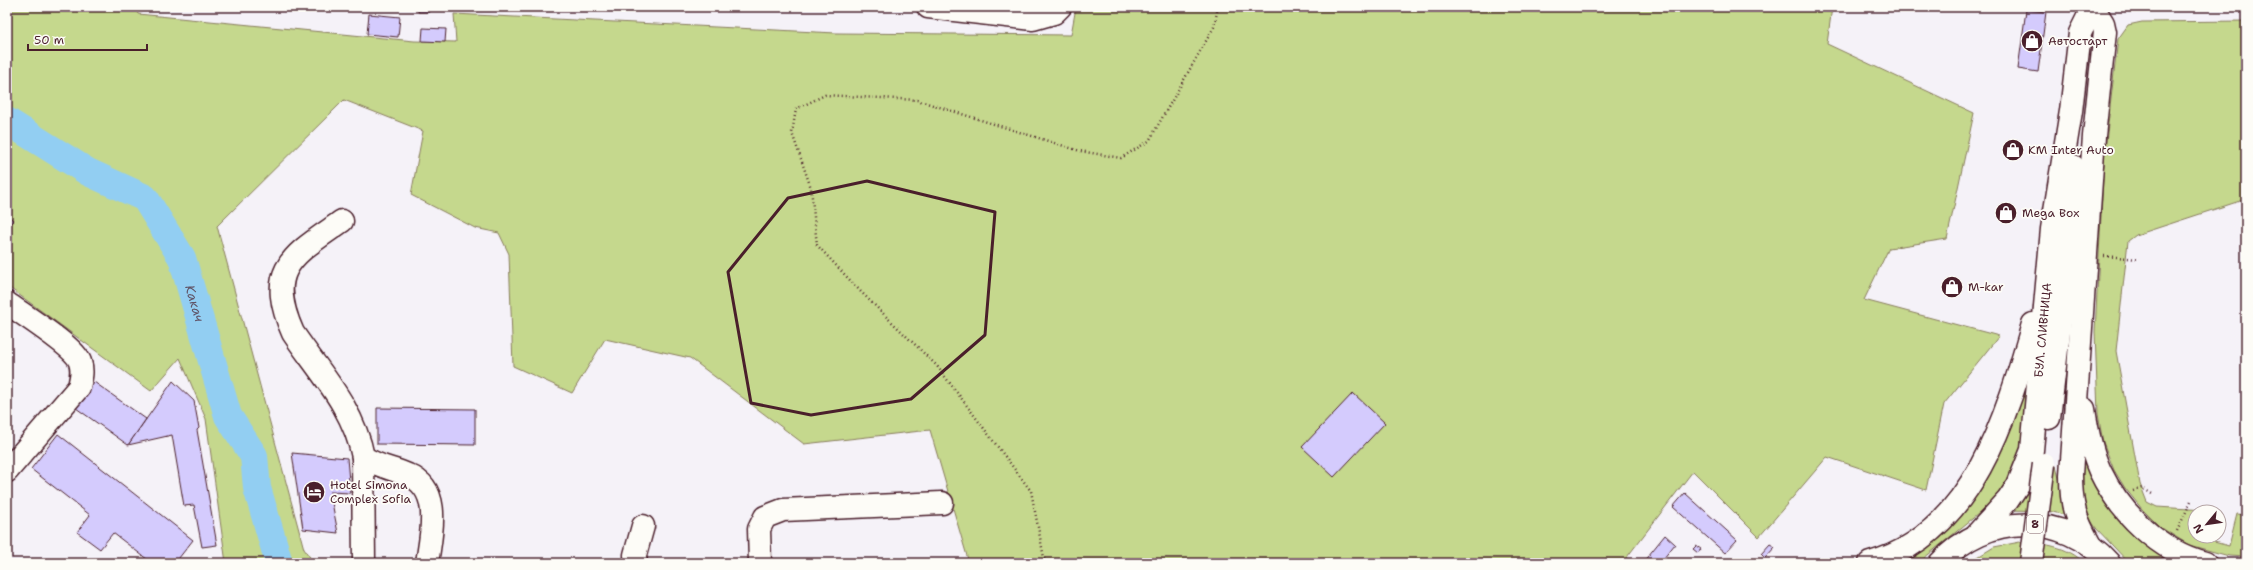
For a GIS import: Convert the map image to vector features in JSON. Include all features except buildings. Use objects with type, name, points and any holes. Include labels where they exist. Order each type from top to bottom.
[{"type":"main road","points":[[928,7],[1033,19],[1054,13],[1060,7]]},
{"type":"main road","name":"БУЛ. СЛИВНИЦА","points":[[1977,534],[2008,500],[2026,469],[2032,450],[2046,279],[2052,229],[2071,111],[2080,34],[2093,7]]},
{"type":"main road","name":"БУЛ. СЛИВНИЦА","points":[[2090,545],[2075,516],[2071,501],[2071,475],[2094,136],[2105,32],[2103,23],[2093,7]]},
{"type":"main road","name":"БУЛ. СЛИВНИЦА","points":[[2031,563],[2044,464],[2073,210],[2071,111]]},
{"type":"main road","name":"БУЛ. СЛИВНИЦА","points":[[2073,210],[2094,136]]},
{"type":"main road","points":[[342,221],[293,257],[283,276],[284,305],[293,333],[351,417],[358,435],[362,458],[364,563]]},
{"type":"main road","points":[[1870,563],[1891,557],[1920,541],[1940,525],[1955,507],[1975,475],[2004,418],[2046,279]]},
{"type":"main road","points":[[7,304],[70,349],[80,361],[83,373],[79,387],[7,471]]},
{"type":"main road","points":[[2078,373],[2089,439],[2100,470],[2114,496],[2131,516],[2154,537],[2174,551],[2205,563]]},
{"type":"main road","points":[[362,458],[383,468],[408,475],[424,488],[432,504],[427,563]]},
{"type":"main road","points":[[760,563],[759,529],[765,517],[783,510],[942,503]]},
{"type":"main road","name":"8","points":[[1940,563],[1955,548],[1977,534],[2005,525],[2023,523],[2041,524],[2058,528],[2090,545],[2109,563]]},
{"type":"main road","points":[[636,563],[635,555],[643,526]]},
{"type":"path","points":[[1045,563],[1031,491],[937,366],[861,292],[817,245],[811,188],[792,133],[796,109],[825,95],[917,100],[1080,151],[1121,158],[1149,141],[1214,28],[1218,7]]},
{"type":"path","points":[[2102,256],[2139,259]]},
{"type":"path","points":[[2130,492],[2142,488],[2154,495]]},
{"type":"path","points":[[2176,533],[2191,501]]},
{"type":"highlighted area","points":[[867,181],[995,212],[985,335],[911,399],[811,415],[751,403],[728,272],[788,198]]},
{"type":"green space","points":[[7,7],[135,7],[138,14],[414,41],[456,42],[454,14],[836,33],[1071,35],[1076,7],[1832,7],[1827,44],[1974,113],[1947,239],[1889,248],[1864,300],[1999,336],[1944,404],[1926,490],[1827,457],[1759,537],[1693,471],[1624,561],[969,563],[930,430],[804,444],[690,358],[605,339],[572,393],[513,366],[509,254],[499,233],[475,228],[411,195],[423,131],[344,100],[217,226],[304,549],[314,563],[226,563],[206,419],[180,358],[151,391],[7,286]]},
{"type":"green space","points":[[2246,21],[2246,199],[2136,235],[2128,241],[2116,351],[2140,484],[2147,502],[2157,507],[2187,509],[2187,544],[2160,527],[2142,509],[2125,488],[2114,470],[2103,442],[2098,414],[2095,332],[2104,159],[2118,39],[2128,25],[2142,22]]},
{"type":"green space","points":[[2029,367],[2021,468],[1994,501],[1918,563],[1897,563],[1936,540]]},
{"type":"green space","points":[[2080,437],[2092,467],[2186,563],[2129,563],[2096,528],[2080,504]]},
{"type":"green space","points":[[2031,462],[2056,466],[2068,516],[2049,511],[2007,510]]},
{"type":"green space","points":[[2237,514],[2246,515],[2246,557],[2229,556],[2187,544],[2222,544],[2229,546]]},
{"type":"green space","points":[[2020,542],[2054,546],[2078,557],[2084,563],[1968,563],[1994,547]]},
{"type":"waterway","name":"Какач","points":[[7,121],[88,172],[145,198],[182,258],[228,416],[254,456],[257,488],[279,563]]},
{"type":"place","name":"Автостарт","points":[[2032,41]]},
{"type":"place","name":"KM Inter Auto","points":[[2013,150]]},
{"type":"place","name":"Mega Box","points":[[2006,213]]},
{"type":"place","name":"M-kar","points":[[1952,287]]},
{"type":"place","name":"Hotel Simona Complex Sofia","points":[[314,492]]}]
